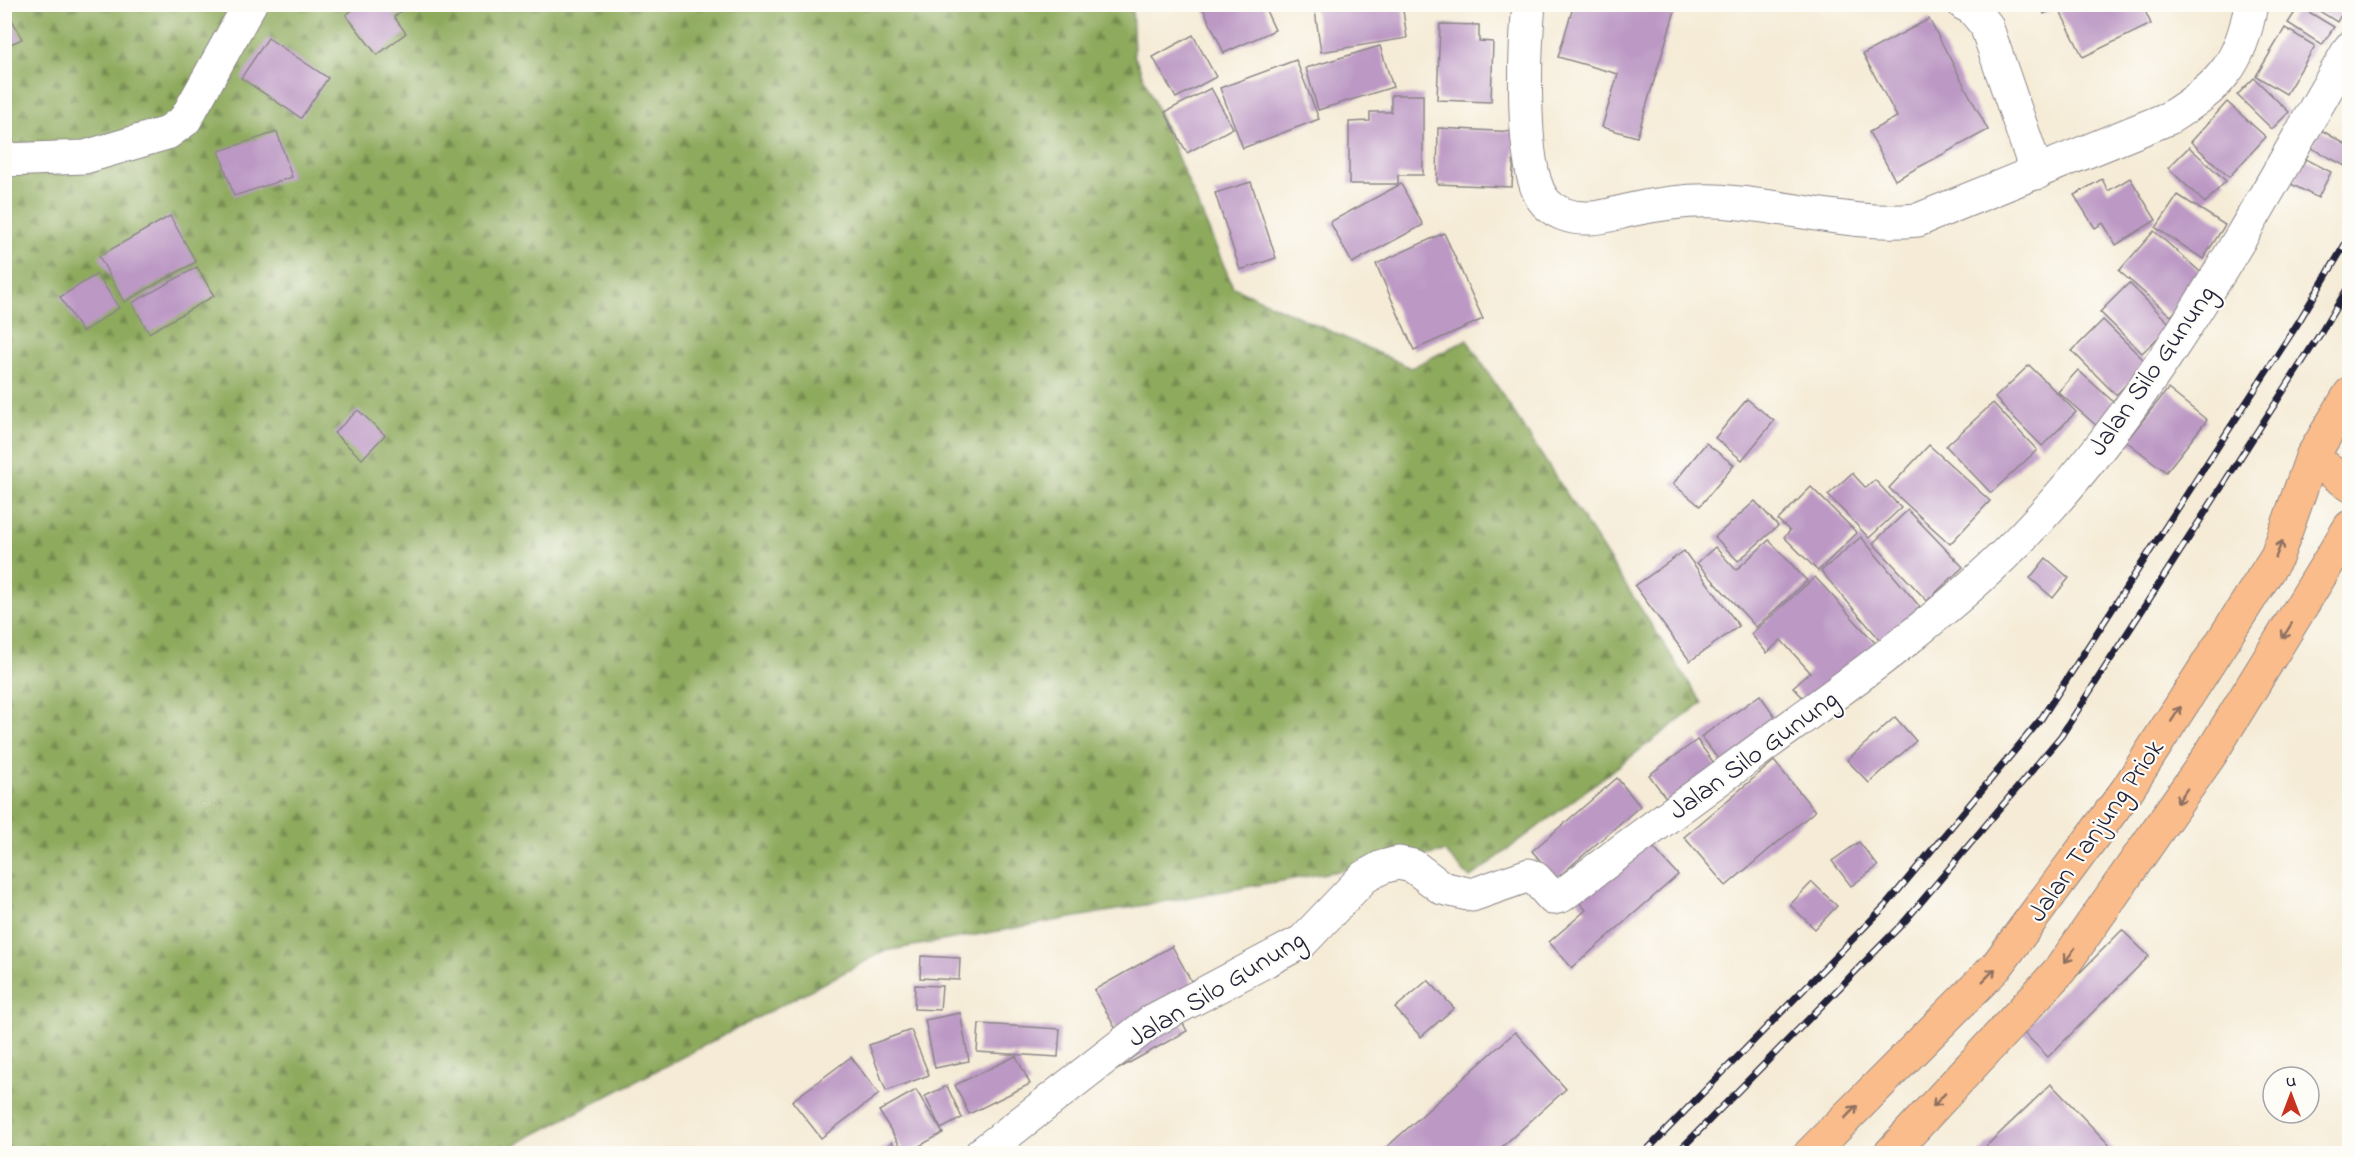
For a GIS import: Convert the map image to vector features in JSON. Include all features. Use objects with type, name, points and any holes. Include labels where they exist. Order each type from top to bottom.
[{"type":"highway","name":"Jalan Tanjung Priok","points":[[1813,1152],[1996,967],[2127,790],[2277,556],[2312,457],[2349,394]]},
{"type":"highway","points":[[2312,457],[2349,485]]},
{"type":"highway","name":"Jalan Tanjung Priok","points":[[1890,1154],[2060,970],[2210,755],[2349,527]]},
{"type":"street","points":[[4,160],[85,157],[167,133],[185,120],[250,4]]},
{"type":"street","points":[[1529,4],[1525,63],[1532,175],[1542,199],[1564,216],[1589,218],[1664,203],[1700,201],[1734,202],[1859,222],[1888,223],[1918,220],[2169,118],[2204,96],[2230,67],[2246,33],[2251,4]]},
{"type":"street","points":[[1964,4],[1972,8],[1986,25],[2037,173]]},
{"type":"street","name":"Jalan Silo Gunung","points":[[981,1154],[1152,1021],[1303,941],[1364,877],[1383,867],[1398,863],[1413,866],[1442,888],[1472,895],[1529,875],[1535,878],[1553,898],[1561,897],[1883,659],[2002,556],[2095,453],[2134,405],[2244,231],[2349,48]]},
{"type":"green space","points":[[5,5],[1132,5],[1134,55],[1233,287],[1411,368],[1467,340],[1702,703],[1470,878],[1445,852],[885,951],[499,1153],[5,1154]]},
{"type":"building","points":[[4,4],[22,39],[4,47]]},
{"type":"building","points":[[360,4],[410,4],[394,17],[406,33],[377,55],[346,15]]},
{"type":"building","points":[[1201,4],[1263,4],[1275,30],[1224,53]]},
{"type":"building","points":[[1314,4],[1402,4],[1407,38],[1321,52]]},
{"type":"building","points":[[1574,4],[1677,4],[1637,137],[1602,127],[1618,74],[1558,57]]},
{"type":"building","points":[[2040,4],[2142,4],[2151,24],[2083,57],[2058,7],[2044,14]]},
{"type":"building","points":[[2308,4],[2347,4],[2337,22]]},
{"type":"building","points":[[2299,6],[2334,27],[2322,45],[2288,23]]},
{"type":"building","points":[[1929,19],[1988,130],[1895,180],[1869,132],[1897,117],[1863,54]]},
{"type":"building","points":[[1440,24],[1479,25],[1479,41],[1493,42],[1491,102],[1437,100]]},
{"type":"building","points":[[2285,28],[2315,46],[2286,94],[2256,76]]},
{"type":"building","points":[[1193,35],[1216,77],[1176,98],[1153,57]]},
{"type":"building","points":[[268,38],[328,78],[301,118],[241,78]]},
{"type":"building","points":[[1380,46],[1393,87],[1318,110],[1306,68]]},
{"type":"building","points":[[1296,60],[1319,119],[1243,148],[1220,88]]},
{"type":"building","points":[[2254,78],[2289,112],[2272,129],[2237,95]]},
{"type":"building","points":[[1211,88],[1233,128],[1187,153],[1165,112]]},
{"type":"building","points":[[1391,95],[1423,95],[1423,175],[1398,175],[1398,184],[1349,184],[1349,122],[1370,121],[1370,112],[1391,112]]},
{"type":"building","points":[[2227,102],[2266,137],[2229,177],[2191,142]]},
{"type":"building","points":[[1438,128],[1515,132],[1512,187],[1437,184]]},
{"type":"building","points":[[2321,130],[2350,147],[2349,168],[2311,148]]},
{"type":"building","points":[[277,132],[292,177],[234,196],[219,151]]},
{"type":"building","points":[[2189,147],[2226,181],[2205,203],[2168,168]]},
{"type":"building","points":[[2304,158],[2331,172],[2318,198],[2291,184]]},
{"type":"building","points":[[2130,178],[2156,220],[2116,245],[2103,223],[2095,228],[2074,195],[2102,179],[2108,191]]},
{"type":"building","points":[[1251,182],[1276,258],[1240,270],[1215,193]]},
{"type":"building","points":[[1401,184],[1423,225],[1352,263],[1330,222]]},
{"type":"building","points":[[2178,195],[2225,225],[2203,259],[2156,228]]},
{"type":"building","points":[[170,216],[196,262],[124,302],[99,256]]},
{"type":"building","points":[[2154,231],[2206,277],[2171,316],[2119,271]]},
{"type":"building","points":[[1444,233],[1483,319],[1414,350],[1376,264]]},
{"type":"building","points":[[197,267],[214,296],[149,333],[132,303]]},
{"type":"building","points":[[97,274],[119,308],[82,332],[60,297]]},
{"type":"building","points":[[2129,283],[2171,325],[2142,353],[2100,312]]},
{"type":"building","points":[[2103,320],[2147,363],[2116,395],[2072,351]]},
{"type":"building","points":[[2029,365],[2076,412],[2042,446],[1995,398]]},
{"type":"building","points":[[2078,370],[2117,405],[2098,427],[2058,392]]},
{"type":"building","points":[[2168,389],[2207,420],[2166,472],[2126,441]]},
{"type":"building","points":[[1747,399],[1774,421],[1742,460],[1715,438]]},
{"type":"building","points":[[1993,403],[2037,450],[1991,493],[1946,446]]},
{"type":"building","points":[[358,410],[385,435],[362,459],[334,433]]},
{"type":"building","points":[[1706,443],[1734,465],[1700,506],[1673,484]]},
{"type":"building","points":[[1929,445],[1990,501],[1950,544],[1889,488]]},
{"type":"building","points":[[1852,473],[1866,488],[1875,480],[1901,508],[1869,538],[1828,495]]},
{"type":"building","points":[[1811,487],[1857,533],[1818,571],[1784,537],[1790,531],[1778,520]]},
{"type":"building","points":[[1755,501],[1778,526],[1738,561],[1715,537]]},
{"type":"building","points":[[1908,510],[1963,567],[1927,601],[1873,543]]},
{"type":"building","points":[[1861,537],[1920,607],[1881,641],[1821,571]]},
{"type":"building","points":[[1769,540],[1807,581],[1756,627],[1697,563],[1715,547],[1736,570]]},
{"type":"building","points":[[1684,551],[1739,626],[1690,661],[1635,586]]},
{"type":"building","points":[[2046,558],[2069,578],[2053,598],[2030,578]]},
{"type":"building","points":[[1815,577],[1878,646],[1811,706],[1793,687],[1810,672],[1781,640],[1767,653],[1751,634]]},
{"type":"building","points":[[1760,695],[1779,722],[1722,764],[1701,737]]},
{"type":"building","points":[[1895,717],[1916,741],[1869,783],[1847,760]]},
{"type":"building","points":[[1697,740],[1717,767],[1669,802],[1649,775]]},
{"type":"building","points":[[1774,761],[1815,811],[1726,886],[1684,837]]},
{"type":"building","points":[[1617,778],[1640,806],[1556,879],[1532,851]]},
{"type":"building","points":[[1643,836],[1678,875],[1572,968],[1549,942],[1586,910],[1574,896]]},
{"type":"building","points":[[1859,842],[1878,866],[1851,886],[1832,861]]},
{"type":"building","points":[[1812,882],[1837,906],[1815,929],[1790,905]]},
{"type":"building","points":[[2122,930],[2149,956],[2048,1057],[2022,1031]]},
{"type":"building","points":[[1172,946],[1195,988],[1117,1031],[1094,990]]},
{"type":"building","points":[[921,956],[960,958],[959,980],[920,978]]},
{"type":"building","points":[[1428,980],[1454,1008],[1421,1037],[1395,1008]]},
{"type":"building","points":[[915,985],[942,986],[940,1010],[914,1009]]},
{"type":"building","points":[[960,1013],[969,1061],[935,1068],[925,1020]]},
{"type":"building","points":[[1177,1013],[1187,1031],[1111,1073]]},
{"type":"building","points":[[979,1024],[1060,1029],[1058,1057],[977,1052]]},
{"type":"building","points":[[911,1030],[929,1075],[886,1091],[869,1045]]},
{"type":"building","points":[[1515,1032],[1566,1089],[1494,1154],[1379,1154]]},
{"type":"building","points":[[1016,1056],[1030,1084],[969,1114],[955,1085]]},
{"type":"building","points":[[851,1057],[879,1094],[821,1138],[792,1101]]},
{"type":"building","points":[[2051,1084],[2118,1154],[1978,1154]]},
{"type":"building","points":[[947,1086],[962,1118],[941,1129],[925,1096]]},
{"type":"building","points":[[916,1090],[943,1133],[905,1154],[879,1111]]},
{"type":"building","points":[[892,1142],[900,1154],[876,1154]]},
{"type":"railway","points":[[1643,1154],[1886,905],[2041,719],[2298,323],[2350,236]]},
{"type":"railway","points":[[1676,1154],[1905,921],[2061,736],[2350,284]]}]
